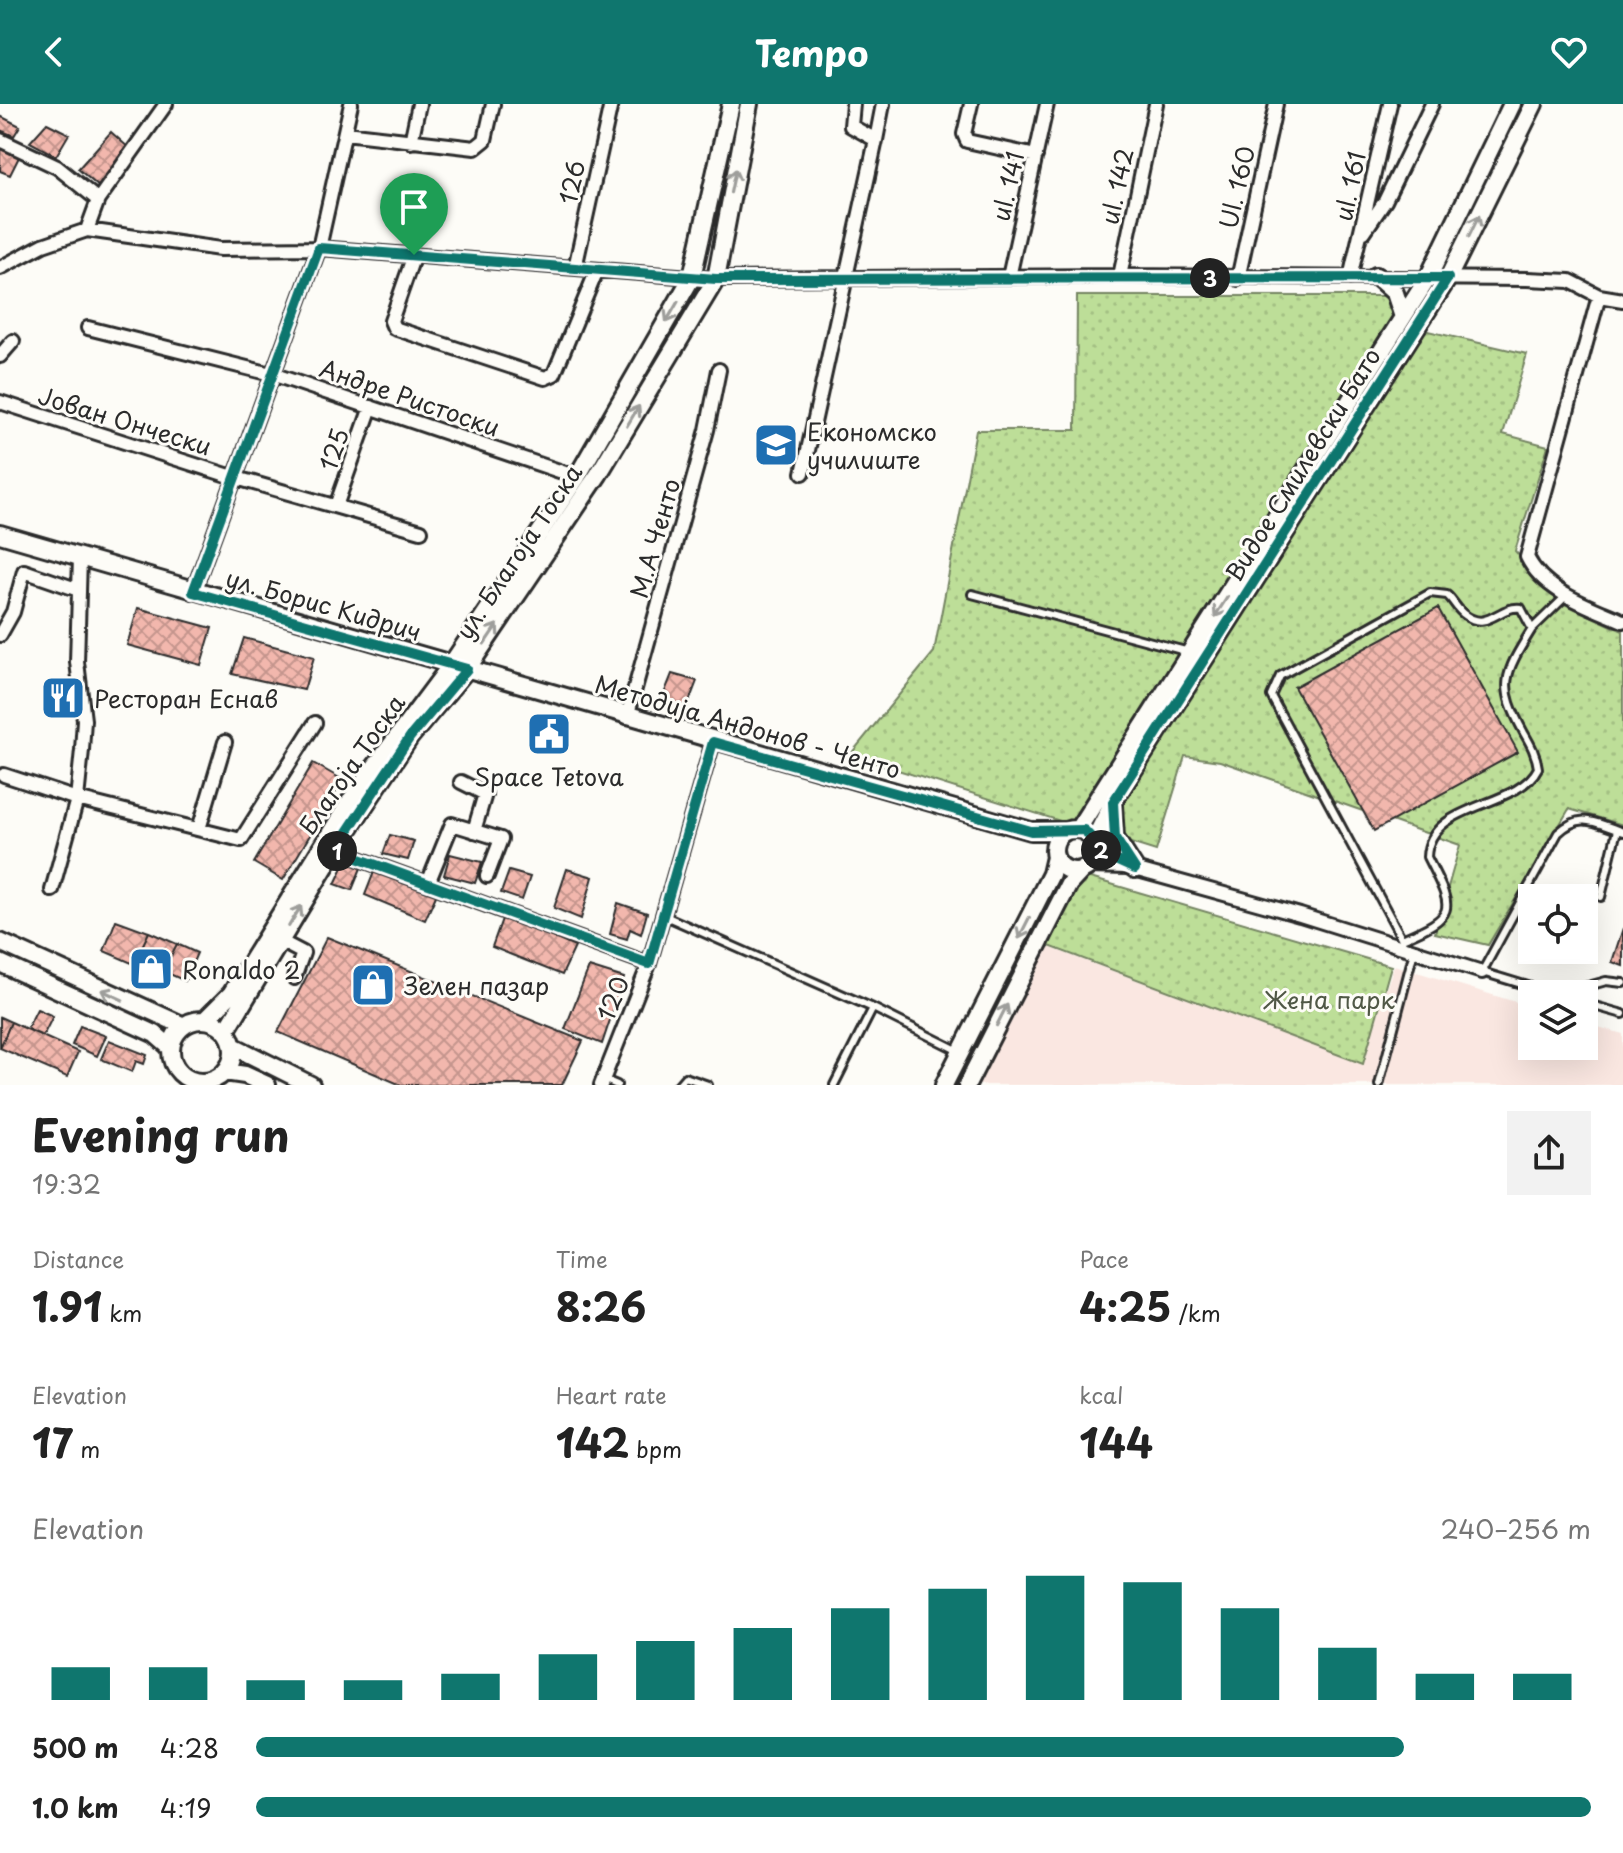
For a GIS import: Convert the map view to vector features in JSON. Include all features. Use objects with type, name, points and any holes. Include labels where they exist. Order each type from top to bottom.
[{"type":"street","points":[[87,230],[98,200],[166,104]]},
{"type":"street","points":[[193,592],[319,248],[351,104]]},
{"type":"street","points":[[411,142],[419,104]]},
{"type":"street","points":[[345,133],[411,142],[481,146],[493,104]]},
{"type":"street","name":"126","points":[[575,268],[611,104]]},
{"type":"street","name":"Благоја Тоска","points":[[205,1020],[231,994],[356,792],[459,667],[577,477],[692,277],[731,104]]},
{"type":"street","name":"ул. Благоја Тоска","points":[[230,1039],[280,941],[335,850],[459,667],[598,475],[716,279],[749,104]]},
{"type":"street","points":[[853,104],[851,126],[876,140]]},
{"type":"street","points":[[803,473],[883,104]]},
{"type":"street","points":[[971,104],[964,134],[967,141],[1036,156]]},
{"type":"street","name":"ul. 141","points":[[1009,277],[1047,104]]},
{"type":"street","name":"ul. 142","points":[[1120,276],[1156,104]]},
{"type":"street","name":"Ul. 160","points":[[1238,279],[1276,104]]},
{"type":"street","name":"ul. 161","points":[[1350,278],[1390,104]]},
{"type":"street","points":[[1361,237],[1385,201],[1432,104]]},
{"type":"street","name":"Видое Смилевски Бато","points":[[1071,830],[1191,652],[1428,278],[1512,104]]},
{"type":"street","name":"Видое Смилевски Бато","points":[[1095,843],[1113,802],[1448,278],[1534,104]]},
{"type":"street","points":[[0,140],[57,167],[98,200]]},
{"type":"street","points":[[0,268],[43,245],[87,230],[220,249],[319,248],[716,279],[1376,276],[1570,281],[1599,296],[1623,300]]},
{"type":"street","points":[[414,255],[391,321],[394,328],[545,378],[554,374],[597,270]]},
{"type":"street","points":[[1376,276],[1395,293],[1403,317]]},
{"type":"street","points":[[1599,296],[1527,545],[1531,565],[1566,596],[1623,621]]},
{"type":"street","name":"Андре Ристоски","points":[[88,328],[275,375],[577,477]]},
{"type":"street","points":[[0,356],[13,341]]},
{"type":"street","name":"М.А Ченто","points":[[627,717],[707,430],[719,370]]},
{"type":"street","name":"Јован Ончески","points":[[0,402],[233,477],[421,531]]},
{"type":"street","name":"125","points":[[336,506],[371,407]]},
{"type":"street","name":"ул. Борис Кидрич","points":[[0,534],[459,667]]},
{"type":"street","points":[[52,890],[77,799],[84,720],[77,662],[76,589],[80,557]]},
{"type":"street","points":[[0,635],[13,612],[24,571],[76,589]]},
{"type":"street","name":"Методија Андонов - Ченто","points":[[459,667],[1031,831],[1071,830]]},
{"type":"street","points":[[1,777],[241,840],[315,723]]},
{"type":"street","points":[[199,829],[225,742]]},
{"type":"street","name":"120","points":[[602,1082],[649,964],[713,742]]},
{"type":"street","points":[[461,782],[485,794],[474,831]]},
{"type":"street","points":[[1113,802],[1115,838],[1131,868]]},
{"type":"street","points":[[428,883],[452,824],[501,839],[487,876]]},
{"type":"street","points":[[944,1085],[1046,884],[1058,836],[1071,830],[1131,868]]},
{"type":"street","name":"Методија Андонов - Ченто","points":[[1031,831],[1054,854]]},
{"type":"street","points":[[967,1085],[1059,903],[1085,868],[1095,843]]},
{"type":"street","points":[[335,850],[649,964]]},
{"type":"street","points":[[1054,854],[1065,869],[1131,868],[1406,945],[1482,972]]},
{"type":"street","points":[[280,941],[303,953],[294,978]]},
{"type":"street","points":[[0,942],[184,1026],[205,1020],[230,1039],[311,1085]]},
{"type":"street","points":[[0,963],[155,1034],[171,1048]]},
{"type":"street","points":[[184,1026],[171,1048],[175,1078],[198,1083],[213,1080],[225,1072],[232,1060],[230,1039]]},
{"type":"street","points":[[225,1072],[245,1075],[267,1085]]},
{"type":"lane","points":[[1379,1085],[1406,945],[1289,734],[1271,690],[1280,676],[1430,593],[1447,595],[1460,613],[1479,622],[1488,621],[1513,607],[1521,608],[1532,629]]},
{"type":"lane","points":[[972,594],[1191,652]]},
{"type":"lane","points":[[1406,945],[1440,920],[1448,908],[1448,899],[1427,857],[1433,835],[1447,822],[1525,783],[1538,768],[1537,755],[1507,703],[1505,689],[1517,654],[1532,629],[1566,596]]},
{"type":"lane","points":[[1518,983],[1482,972],[1558,833],[1581,818],[1620,831],[1601,897]]},
{"type":"lane","points":[[663,915],[873,1008],[961,1052]]},
{"type":"lane","points":[[1598,983],[1623,983]]},
{"type":"lane","points":[[1598,1007],[1623,1014]]},
{"type":"lane","points":[[834,1085],[873,1008]]},
{"type":"lane","points":[[678,1085],[685,1077],[708,1085]]},
{"type":"lane","points":[[602,1082],[617,1085]]},
{"type":"shaded area","points":[[1046,946],[1362,1064],[1394,965],[1518,1003],[1518,1060],[1598,1060],[1598,1027],[1623,1034],[1623,1085],[977,1085]]},
{"type":"green space","points":[[1077,296],[1420,296],[1419,329],[1527,354],[1503,434],[1548,446],[1515,551],[1560,602],[1623,631],[1623,825],[1569,809],[1524,884],[1518,884],[1518,895],[1488,945],[1435,933],[1460,845],[1220,761],[1185,756],[1156,851],[850,755],[934,652],[976,430],[1076,430]]},
{"type":"green space","name":"Жена парк","points":[[1080,875],[1391,966],[1363,1064],[1049,946]]},
{"type":"building","points":[[0,116],[20,126],[14,136],[0,130]]},
{"type":"building","points":[[47,123],[69,134],[56,156],[30,142]]},
{"type":"building","points":[[111,132],[130,149],[99,187],[78,169]]},
{"type":"building","points":[[0,145],[20,155],[10,175],[0,171]]},
{"type":"building","points":[[138,608],[212,628],[201,665],[127,645]]},
{"type":"building","points":[[1438,608],[1518,752],[1374,831],[1294,687]]},
{"type":"building","points":[[244,638],[314,657],[304,690],[232,674]]},
{"type":"building","points":[[672,674],[697,681],[687,707],[662,699]]},
{"type":"building","points":[[313,763],[343,780],[283,880],[254,863]]},
{"type":"building","points":[[390,835],[414,841],[408,860],[383,854]]},
{"type":"building","points":[[450,854],[482,862],[475,883],[444,875]]},
{"type":"building","points":[[346,861],[361,868],[352,890],[335,884]]},
{"type":"building","points":[[376,867],[439,889],[425,920],[365,895]]},
{"type":"building","points":[[567,869],[593,877],[581,919],[554,908]]},
{"type":"building","points":[[509,871],[530,877],[522,900],[501,893]]},
{"type":"building","points":[[618,903],[647,913],[641,934],[630,929],[627,939],[610,934]]},
{"type":"building","points":[[503,916],[575,947],[562,975],[492,947]]},
{"type":"building","points":[[116,920],[149,932],[134,964],[104,951]]},
{"type":"building","points":[[1623,928],[1623,966],[1612,962]]},
{"type":"building","points":[[149,932],[177,944],[163,971],[136,959]]},
{"type":"building","name":"Зелен пазар","points":[[327,937],[583,1041],[562,1085],[401,1085],[278,1032]]},
{"type":"building","points":[[177,944],[197,953],[185,981],[163,971]]},
{"type":"building","points":[[589,967],[624,978],[602,1044],[565,1029]]},
{"type":"building","points":[[37,1009],[53,1016],[43,1036],[27,1029]]},
{"type":"building","points":[[0,1017],[11,1022],[0,1048]]},
{"type":"building","points":[[11,1022],[78,1052],[67,1077],[0,1048]]},
{"type":"building","points":[[80,1026],[106,1036],[97,1056],[72,1045]]},
{"type":"building","points":[[109,1040],[147,1055],[144,1064],[136,1061],[132,1072],[101,1059]]},
{"type":"place","name":"Економско училиште","points":[[776,445]]},
{"type":"place","name":"Ресторан Еснав","points":[[63,698]]},
{"type":"place","name":"Space Tetova","points":[[549,734]]},
{"type":"place","name":"Ronaldo 2","points":[[151,969]]},
{"type":"place","name":"Зелен пазар","points":[[373,985]]},
{"type":"route","points":[[319,248],[414,255],[716,279],[1120,276],[1448,278],[1113,802],[1115,838],[1135,869],[1096,847],[1094,840],[1084,830],[1031,831],[713,742],[649,964],[335,850],[410,737],[467,669],[193,592],[319,248]]}]
